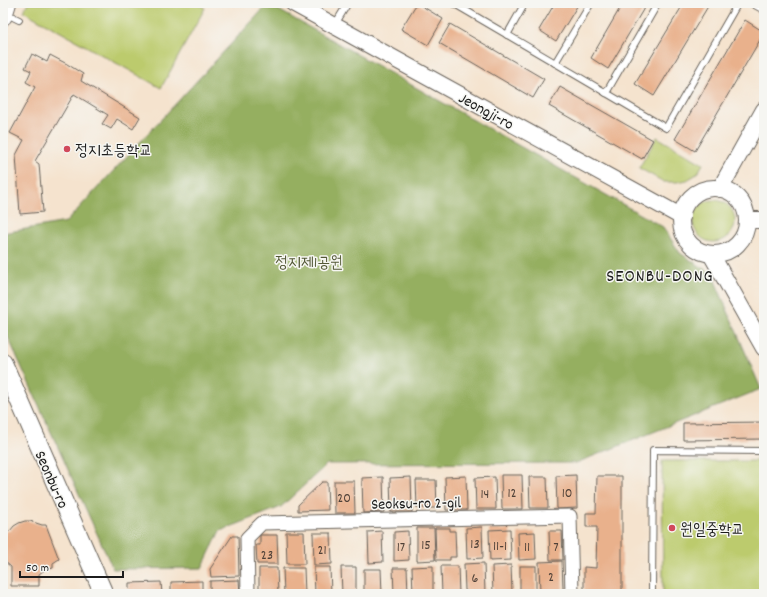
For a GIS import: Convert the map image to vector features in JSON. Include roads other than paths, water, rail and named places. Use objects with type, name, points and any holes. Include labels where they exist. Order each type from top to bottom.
[{"type":"main road","name":"Seonbu-ro","points":[[3,363],[104,594]]},
{"type":"street","name":"Jeongji-ro","points":[[293,3],[682,217]]},
{"type":"street","points":[[720,189],[764,110]]},
{"type":"street","points":[[714,188],[720,189],[733,194],[738,198],[745,209],[747,220],[746,229],[744,236],[736,246],[724,253],[704,253],[689,242],[685,236],[682,217],[686,205],[700,191],[714,188]]},
{"type":"street","points":[[747,220],[764,220]]},
{"type":"street","points":[[711,254],[764,348]]},
{"type":"street","name":"Seoksu-ro 2-gil","points":[[248,594],[247,538],[262,523],[570,516],[572,594]]},
{"type":"lane","points":[[334,26],[348,3]]},
{"type":"lane","points":[[453,3],[666,128],[738,3]]},
{"type":"lane","points":[[507,35],[525,3]]},
{"type":"lane","points":[[556,63],[591,3]]},
{"type":"lane","points":[[606,93],[658,3]]},
{"type":"lane","points":[[751,3],[764,10]]},
{"type":"lane","points":[[652,594],[653,450],[764,451]]},
{"type":"place","name":"정지초등학교","points":[[67,149]]},
{"type":"place","name":"원일중학교","points":[[672,528]]},
{"type":"district","name":"SEONBU-DONG","points":[[660,275]]},
{"type":"park label","name":"정지제1공원","points":[[309,261]]}]
